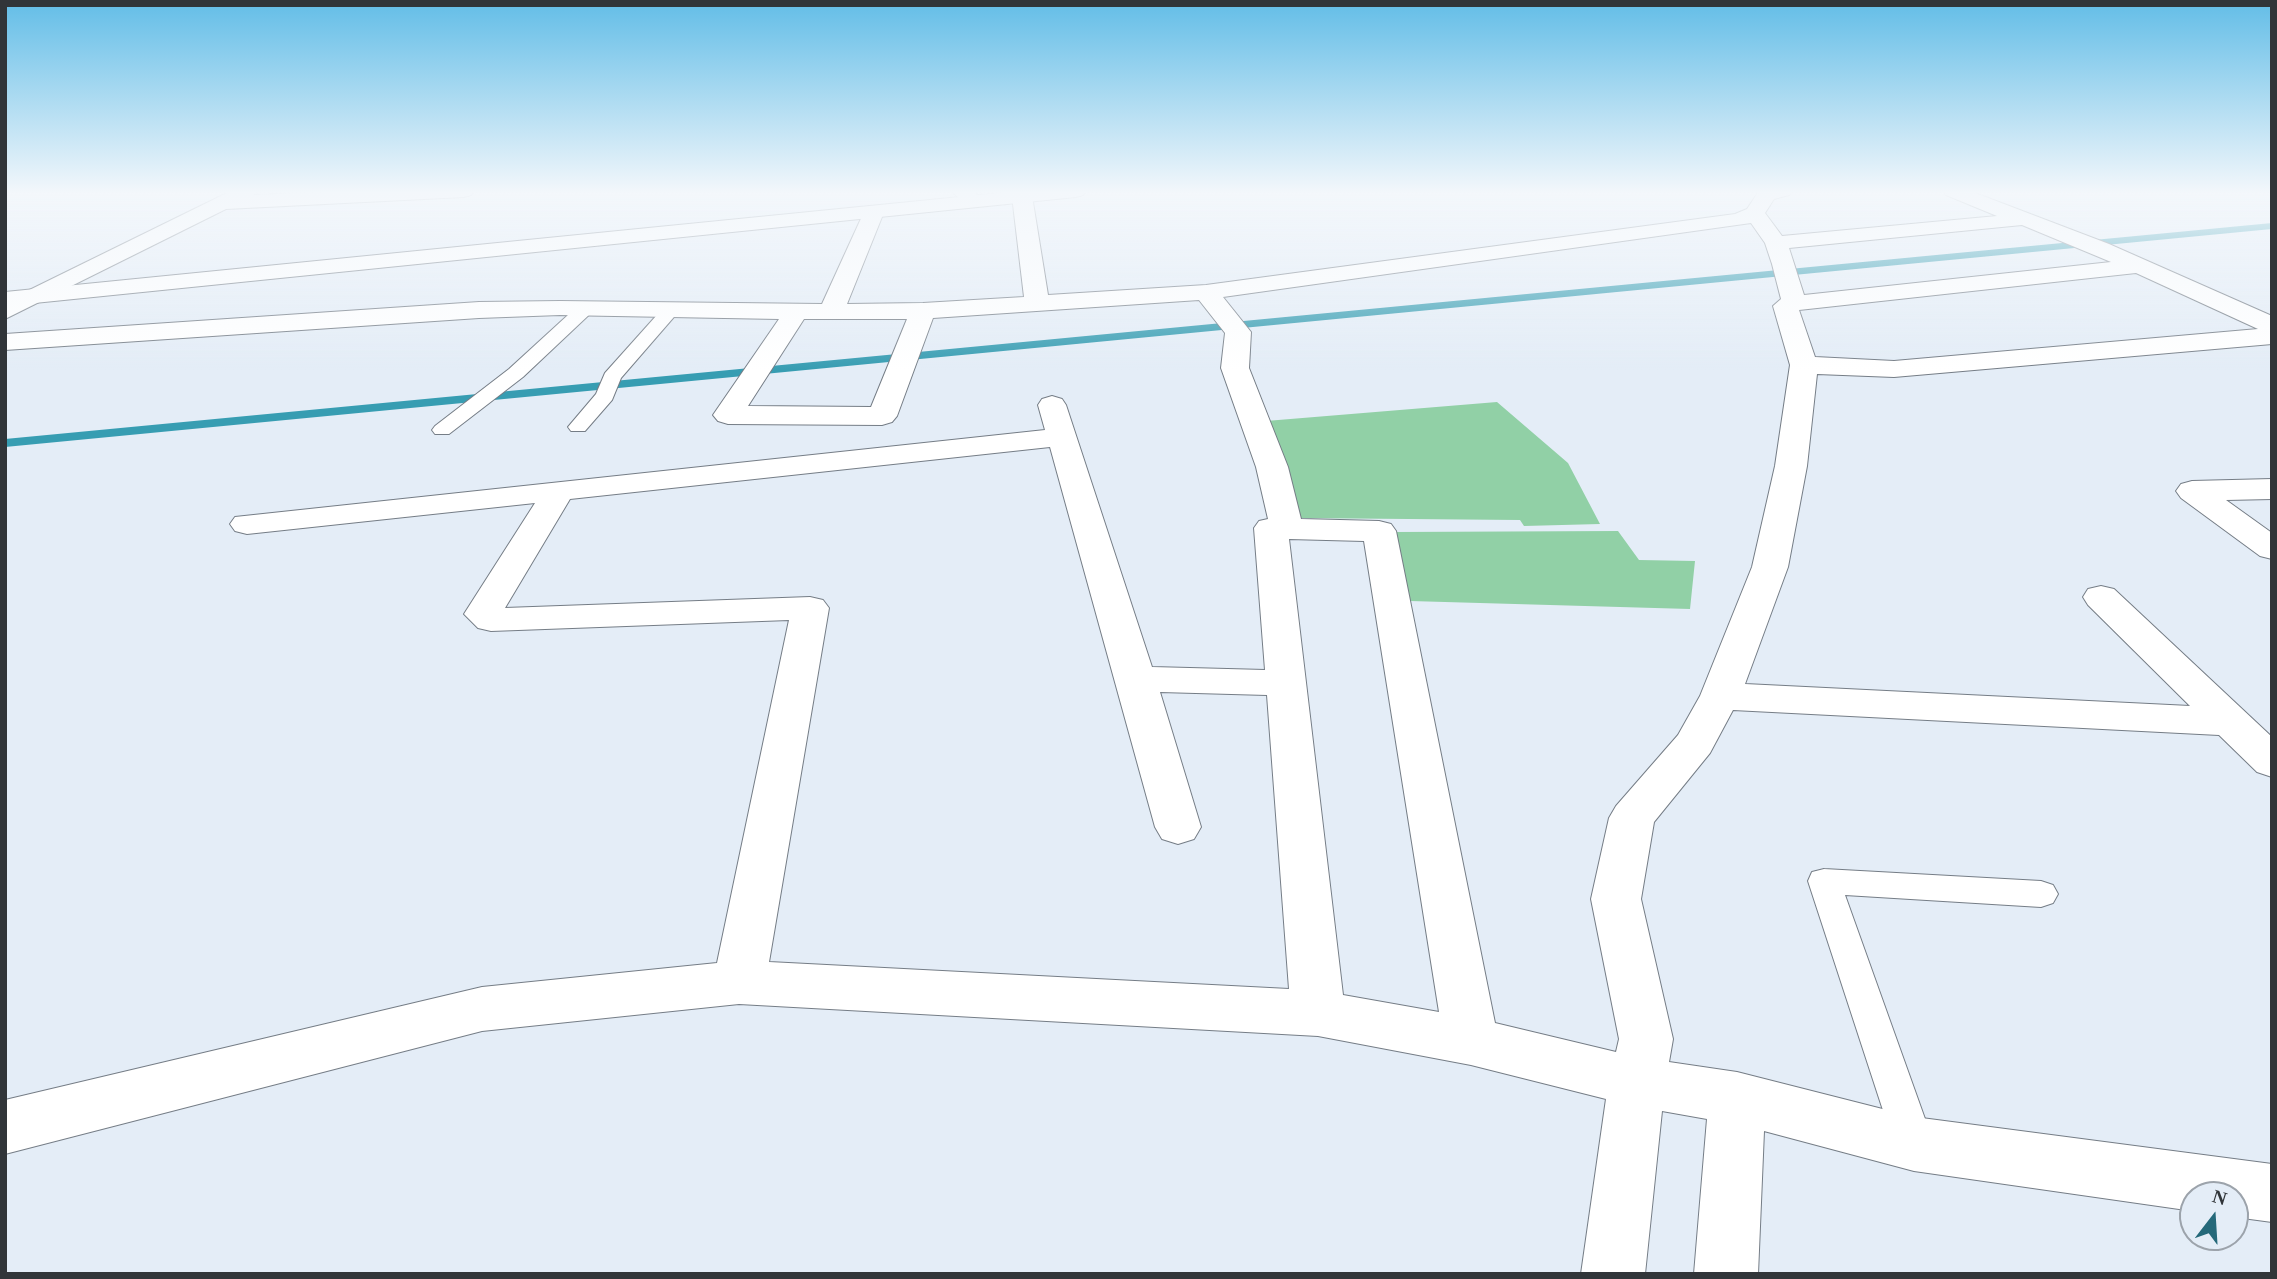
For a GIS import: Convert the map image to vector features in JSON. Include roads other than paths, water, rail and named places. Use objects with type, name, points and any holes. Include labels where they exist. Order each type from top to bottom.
[{"type":"street","points":[[5,312],[125,251]]},
{"type":"street","points":[[5,299],[487,251]]},
{"type":"street","points":[[831,312],[857,251]]},
{"type":"street","points":[[1030,251],[1037,304]]},
{"type":"street","points":[[5,342],[479,310],[586,308],[796,312],[923,311],[1206,292],[1512,251]]},
{"type":"street","points":[[1613,1274],[1637,1082],[1646,1039],[1616,899],[1632,818],[1695,743],[1720,696],[1770,567],[1791,466],[1804,365],[1785,306],[1785,273],[1780,251]]},
{"type":"street","points":[[1785,273],[1884,251]]},
{"type":"street","points":[[2105,251],[2272,326]]},
{"type":"street","points":[[1785,273],[2139,266]]},
{"type":"street","points":[[1206,292],[1233,326],[1235,368],[1272,467],[1287,530]]},
{"type":"street","points":[[796,312],[728,415],[882,416],[923,311]]},
{"type":"street","points":[[1804,365],[1894,369],[2272,336]]},
{"type":"street","points":[[247,524],[559,491],[1057,421],[1178,827]]},
{"type":"street","points":[[2272,489],[2192,491],[2272,549]]},
{"type":"street","points":[[559,491],[483,614],[491,620],[810,608],[739,982]]},
{"type":"street","points":[[1318,1013],[1271,528],[1379,531],[1471,1041]]},
{"type":"street","points":[[2101,597],[2269,757]]},
{"type":"street","points":[[1136,679],[1287,683]]},
{"type":"street","points":[[1720,696],[2232,722]]},
{"type":"street","points":[[5,1127],[482,1009],[739,982],[1318,1013],[1471,1041],[1637,1082],[1737,1098],[1914,1144],[2272,1193]]},
{"type":"street","points":[[1726,1274],[1737,1098]]},
{"type":"lane","points":[[442,430],[516,373],[586,308]]},
{"type":"lane","points":[[578,427],[605,396],[612,377],[671,310]]},
{"type":"lane","points":[[1914,1144],[1824,881],[2041,894]]},
{"type":"waterway","points":[[5,443],[2014,251]]}]
